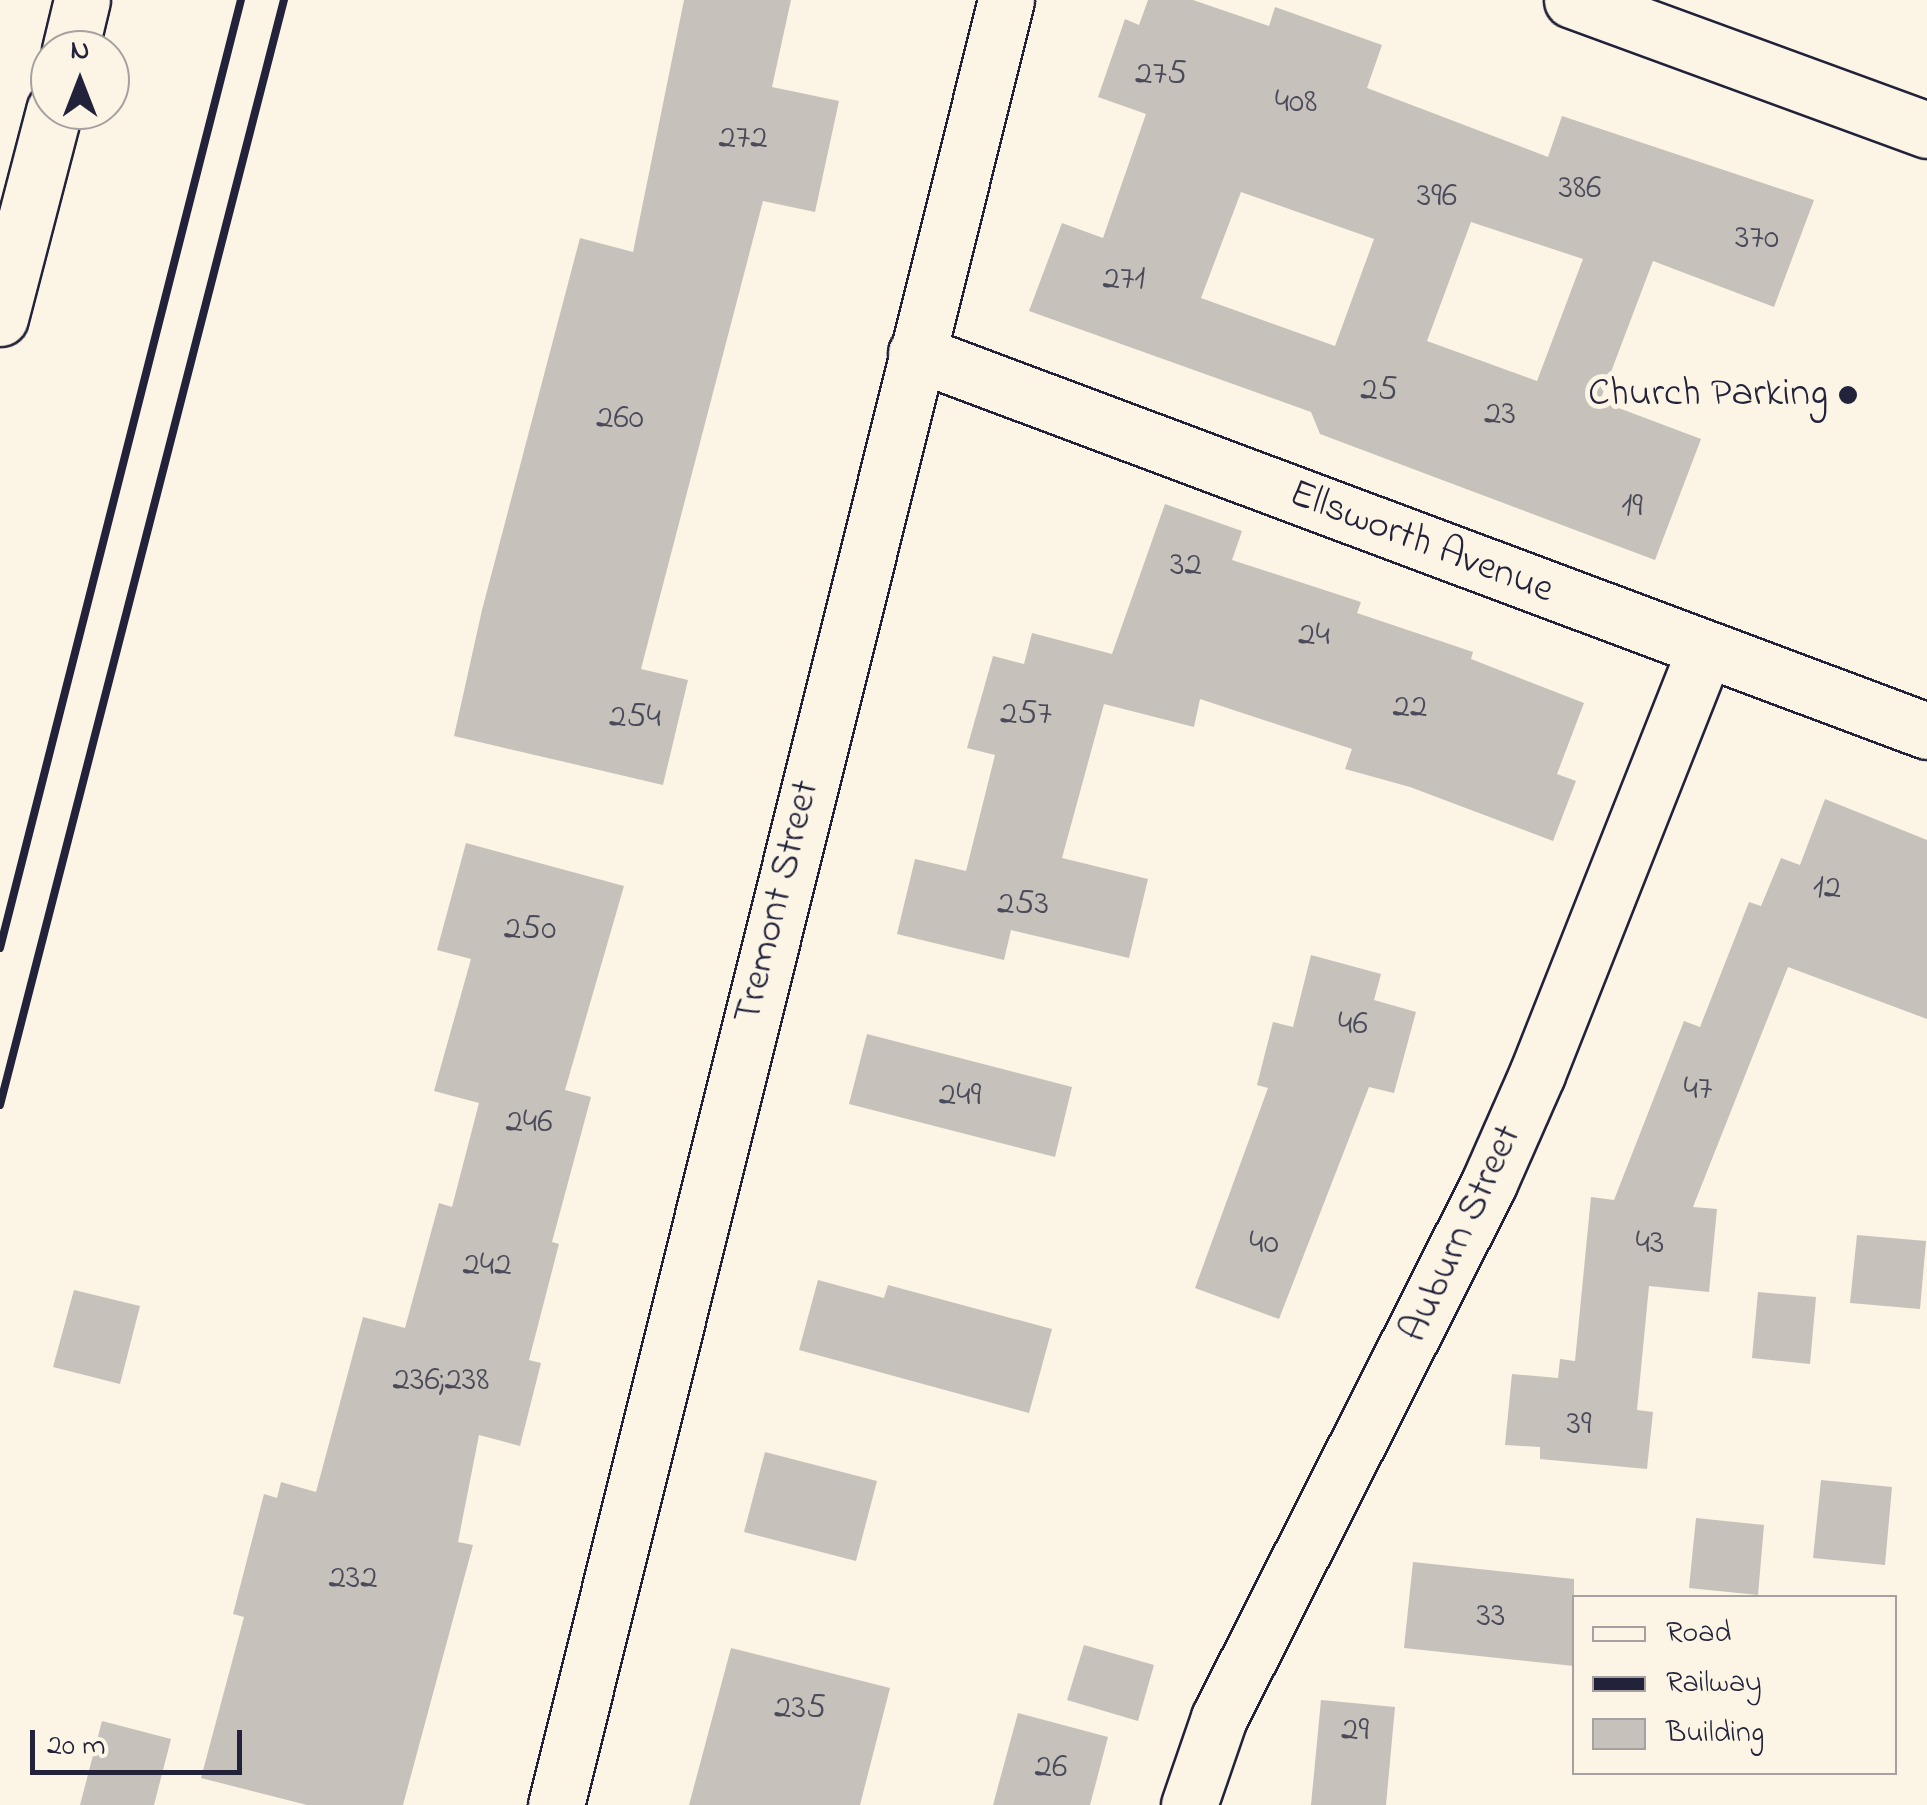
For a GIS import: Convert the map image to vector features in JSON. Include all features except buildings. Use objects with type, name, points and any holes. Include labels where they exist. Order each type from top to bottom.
[{"type":"street","points":[[75,30],[82,0]]},
{"type":"street","name":"Tremont Street","points":[[556,1805],[1006,0]]},
{"type":"street","points":[[1572,0],[1927,130]]},
{"type":"street","points":[[0,318],[49,130]]},
{"type":"street","name":"Ellsworth Avenue","points":[[916,353],[1927,731]]},
{"type":"street","name":"Auburn Street","points":[[1189,1805],[1219,1718],[1489,1183],[1537,1074],[1705,650]]},
{"type":"railway","points":[[0,948],[241,0]]},
{"type":"railway","points":[[0,1105],[284,0]]},
{"type":"place","name":"Church Parking","points":[[1848,395]]}]
